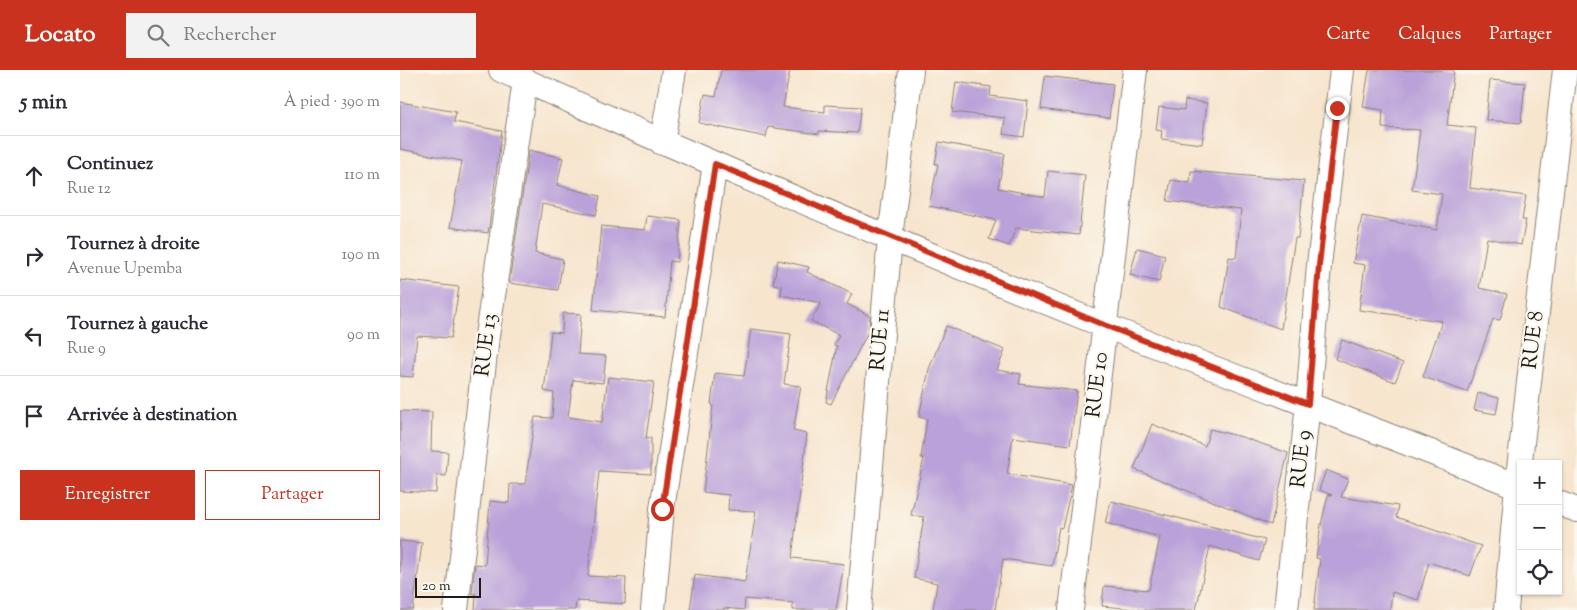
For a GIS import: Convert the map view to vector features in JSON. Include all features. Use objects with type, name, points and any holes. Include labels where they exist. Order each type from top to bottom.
[{"type":"street","points":[[501,70],[662,143],[890,238],[1104,325],[1517,486]]},
{"type":"street","points":[[662,143],[674,70]]},
{"type":"street","name":"RUE 11","points":[[860,610],[890,238],[911,70]]},
{"type":"street","name":"RUE 10","points":[[1071,610],[1135,70]]},
{"type":"street","name":"RUE 9","points":[[1286,610],[1308,404],[1319,265],[1342,70]]},
{"type":"street","name":"RUE 8","points":[[1522,460],[1565,70]]},
{"type":"street","name":"RUE 13","points":[[456,610],[487,336],[525,81]]},
{"type":"street","points":[[653,610],[662,509],[715,164]]},
{"type":"street","points":[[1562,504],[1577,510]]},
{"type":"street","name":"RUE 8","points":[[1506,610],[1517,505]]},
{"type":"building","points":[[721,70],[790,70],[783,107],[825,112],[825,105],[861,107],[857,133],[819,131],[819,134],[768,127],[766,137],[699,123],[705,94],[716,96]]},
{"type":"building","points":[[1369,70],[1454,70],[1447,125],[1476,128],[1470,188],[1526,196],[1522,220],[1526,220],[1521,245],[1487,238],[1479,288],[1507,294],[1500,320],[1493,319],[1467,392],[1423,377],[1442,321],[1359,310],[1365,265],[1353,263],[1362,216],[1437,230],[1442,194],[1412,190],[1420,130],[1382,128],[1383,110],[1363,107]]},
{"type":"building","points":[[1045,76],[1113,84],[1109,118],[1041,109]]},
{"type":"building","points":[[1490,80],[1525,83],[1521,123],[1486,120]]},
{"type":"building","points":[[956,82],[991,87],[990,96],[1028,101],[1024,137],[1003,134],[1005,118],[952,112]]},
{"type":"building","points":[[1185,100],[1207,103],[1202,144],[1161,139],[1162,131],[1156,130],[1159,107],[1184,110]]},
{"type":"building","points":[[400,102],[456,112],[454,122],[502,131],[488,233],[450,227],[462,161],[400,149]]},
{"type":"building","points":[[939,142],[1005,154],[998,188],[1045,197],[1048,171],[1085,175],[1079,235],[1016,228],[1009,246],[989,239],[996,220],[929,206],[938,164],[935,164]]},
{"type":"building","points":[[529,150],[563,158],[557,185],[600,196],[596,215],[542,204],[535,253],[563,259],[558,290],[509,283]]},
{"type":"building","points":[[1191,171],[1304,181],[1298,238],[1295,238],[1281,329],[1221,307],[1229,257],[1236,258],[1241,210],[1167,201],[1171,180],[1190,183]]},
{"type":"building","points":[[647,216],[681,220],[677,262],[670,261],[665,317],[593,310],[601,226],[645,230]]},
{"type":"building","points":[[1137,248],[1165,255],[1159,282],[1130,275]]},
{"type":"building","points":[[778,260],[809,267],[807,272],[852,294],[847,304],[870,316],[869,330],[831,404],[826,402],[837,346],[834,345],[839,335],[811,321],[821,303],[781,295],[782,286],[773,284]]},
{"type":"building","points":[[400,280],[459,287],[451,338],[417,336],[413,377],[400,376]]},
{"type":"building","points":[[563,313],[581,314],[578,354],[606,356],[603,383],[573,380],[568,417],[602,422],[608,377],[654,382],[646,438],[651,438],[651,474],[599,471],[588,576],[626,578],[625,604],[576,601],[575,610],[475,610],[476,594],[472,594],[475,564],[485,565],[490,501],[509,503],[510,484],[525,484],[535,417],[552,418],[554,393],[544,391],[551,332],[562,333]]},
{"type":"building","points":[[946,326],[1005,350],[997,370],[1021,374],[1019,384],[1077,391],[1070,445],[1013,437],[1007,474],[1072,485],[1062,528],[1059,527],[1052,566],[1003,559],[995,610],[933,610],[937,583],[914,578],[924,517],[911,515],[924,458],[921,458],[927,419],[919,417],[929,369]]},
{"type":"building","points":[[751,329],[791,334],[784,384],[801,386],[793,431],[807,434],[792,558],[844,564],[836,610],[793,610],[793,603],[745,599],[744,610],[724,608],[724,610],[690,610],[695,575],[745,582],[756,511],[728,510],[729,495],[703,492],[715,373],[744,376]]},
{"type":"building","points":[[1342,340],[1403,363],[1395,382],[1335,359]]},
{"type":"building","points":[[1478,393],[1499,398],[1496,414],[1474,410]]},
{"type":"building","points":[[400,411],[432,412],[431,451],[448,452],[446,476],[437,475],[436,493],[400,491]]},
{"type":"building","points":[[1152,424],[1205,446],[1210,429],[1242,437],[1288,453],[1271,525],[1134,469]]},
{"type":"building","points":[[1326,470],[1348,479],[1341,497],[1398,506],[1396,517],[1481,546],[1470,576],[1429,562],[1418,600],[1392,592],[1390,610],[1314,610],[1320,559],[1316,558],[1321,525],[1328,495],[1332,495],[1319,490]]},
{"type":"building","points":[[1111,501],[1265,540],[1259,561],[1210,546],[1196,610],[1146,610],[1102,606],[1104,586],[1149,590],[1160,537],[1105,523]]},
{"type":"building","points":[[400,541],[422,543],[413,610],[400,610]]},
{"type":"route","points":[[662,509],[715,164],[1104,325],[1308,404],[1319,265],[1337,108]]}]
